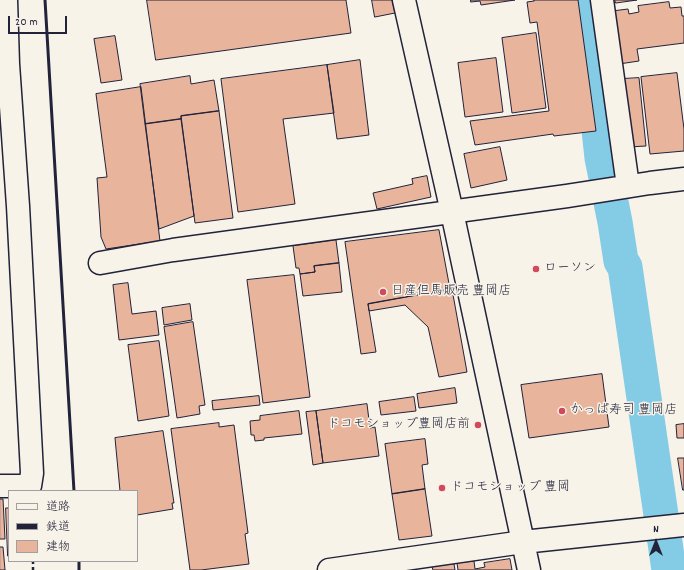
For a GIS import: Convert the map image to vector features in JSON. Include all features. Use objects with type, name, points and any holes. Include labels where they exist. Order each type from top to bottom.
[{"type":"street","points":[[0,486],[30,486],[32,473],[9,206],[4,63],[6,0]]},
{"type":"street","points":[[404,0],[452,212],[529,570]]},
{"type":"street","points":[[602,0],[628,186]]},
{"type":"street","points":[[100,263],[173,250],[684,179]]},
{"type":"street","points":[[329,570],[523,542],[684,525]]},
{"type":"building","points":[[147,0],[346,0],[351,33],[156,60]]},
{"type":"building","points":[[372,0],[392,0],[395,13],[375,17]]},
{"type":"building","points":[[471,0],[515,0],[481,5],[480,1],[471,2]]},
{"type":"building","points":[[534,0],[578,0],[596,131],[554,136],[553,134],[475,145],[470,121],[549,111],[537,22],[530,23],[527,2]]},
{"type":"building","points":[[615,0],[637,0],[616,3]]},
{"type":"building","points":[[669,2],[670,8],[681,7],[682,16],[684,16],[684,43],[637,49],[639,61],[619,64],[612,11],[628,9],[629,14],[639,12],[638,6]]},
{"type":"building","points":[[536,33],[546,108],[512,113],[502,38]]},
{"type":"building","points":[[115,36],[122,80],[101,83],[94,39]]},
{"type":"building","points":[[496,58],[503,112],[465,117],[458,63]]},
{"type":"building","points":[[360,60],[369,135],[337,139],[327,65]]},
{"type":"building","points":[[327,65],[334,113],[283,119],[295,204],[238,212],[221,79]]},
{"type":"building","points":[[677,73],[684,129],[684,151],[650,154],[641,77]]},
{"type":"building","points":[[190,76],[191,84],[214,80],[219,111],[181,116],[181,119],[145,124],[140,84]]},
{"type":"building","points":[[639,78],[646,146],[629,147],[622,79]]},
{"type":"building","points":[[141,87],[160,241],[106,249],[101,237],[97,178],[107,177],[96,94]]},
{"type":"building","points":[[219,111],[233,218],[195,223],[181,116]]},
{"type":"building","points":[[181,119],[194,216],[159,229],[145,124]]},
{"type":"building","points":[[500,147],[507,180],[471,188],[464,154]]},
{"type":"building","points":[[427,176],[431,197],[377,209],[373,193],[413,184],[412,179]]},
{"type":"building","points":[[439,230],[450,289],[368,304],[376,352],[361,354],[345,242]]},
{"type":"building","points":[[336,240],[339,263],[314,266],[315,272],[300,274],[299,268],[296,268],[293,246]]},
{"type":"building","points":[[339,263],[342,292],[303,296],[300,274],[315,272],[314,266]]},
{"type":"building","points":[[294,275],[310,397],[263,403],[247,280]]},
{"type":"building","points":[[128,283],[132,314],[156,311],[159,335],[119,340],[113,285]]},
{"type":"building","points":[[452,289],[467,372],[439,377],[428,327],[405,305],[369,311],[368,304]]},
{"type":"building","points":[[190,304],[192,320],[164,325],[162,308]]},
{"type":"building","points":[[193,322],[205,405],[199,406],[200,414],[177,418],[164,327]]},
{"type":"building","points":[[159,341],[169,416],[138,421],[128,345]]},
{"type":"building","points":[[602,374],[609,427],[529,438],[521,385]]},
{"type":"building","points":[[455,388],[457,403],[419,408],[417,394]]},
{"type":"building","points":[[259,396],[260,405],[213,410],[212,401]]},
{"type":"building","points":[[414,397],[416,411],[381,415],[379,402]]},
{"type":"building","points":[[367,404],[370,428],[375,427],[379,456],[323,463],[316,411]]},
{"type":"building","points":[[299,411],[302,434],[264,438],[264,440],[255,441],[254,435],[251,435],[250,421],[260,420],[260,416]]},
{"type":"building","points":[[316,411],[323,463],[313,465],[306,412]]},
{"type":"building","points":[[219,423],[219,427],[234,425],[248,533],[245,534],[249,564],[190,570],[171,429]]},
{"type":"building","points":[[684,424],[684,438],[677,438],[676,425]]},
{"type":"building","points":[[163,431],[174,503],[172,503],[173,509],[138,515],[138,490],[120,490],[115,438]]},
{"type":"building","points":[[425,439],[428,464],[422,465],[425,489],[392,494],[385,444]]},
{"type":"building","points":[[678,458],[684,458],[684,490],[683,490]]},
{"type":"building","points":[[425,489],[432,536],[399,540],[392,494]]},
{"type":"building","points":[[0,499],[3,499],[5,539],[0,539]]},
{"type":"building","points":[[6,508],[8,508],[8,556]]},
{"type":"building","points":[[0,547],[3,547],[5,570],[0,570]]},
{"type":"building","points":[[510,559],[512,570],[458,570],[457,563],[474,561],[475,569],[485,567],[484,563]]},
{"type":"building","points":[[454,564],[455,570],[433,570],[432,567]]},
{"type":"waterway","points":[[585,0],[602,158],[621,261],[625,267],[669,570]]},
{"type":"railway","points":[[45,0],[74,490]]},
{"type":"railway","points":[[79,562],[79,570]]},
{"type":"place","name":"ローソン","points":[[536,269]]},
{"type":"place","name":"日産但馬販売 豊岡店","points":[[383,292]]},
{"type":"place","name":"かっぱ寿司 豊岡店","points":[[562,411]]},
{"type":"place","name":"ドコモショップ豊岡店前","points":[[478,425]]},
{"type":"place","name":"ドコモショップ 豊岡","points":[[442,488]]}]
